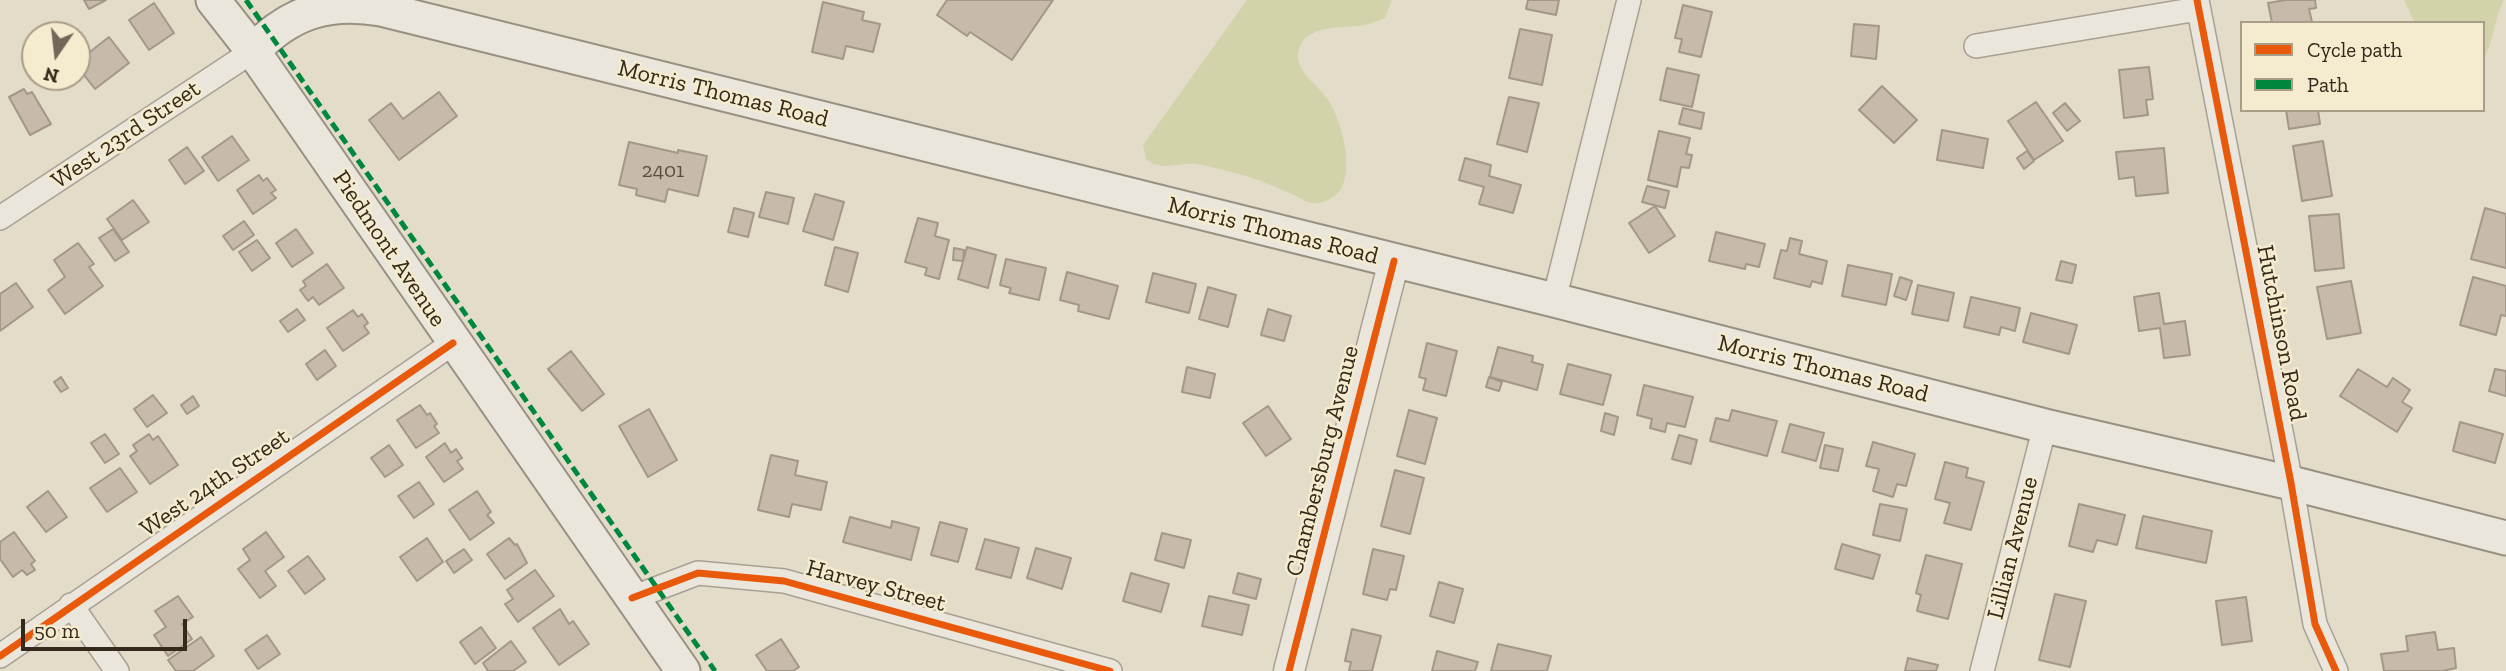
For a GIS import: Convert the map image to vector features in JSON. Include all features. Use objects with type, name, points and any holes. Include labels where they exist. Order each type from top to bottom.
[{"type":"main road","name":"Piedmont Avenue","points":[[213,0],[253,51],[683,671]]},
{"type":"main road","name":"Morris Thomas Road","points":[[253,51],[280,26],[316,11],[343,5],[381,9],[1554,300],[2045,426],[2291,483],[2506,538]]},
{"type":"street","points":[[1554,300],[1629,0]]},
{"type":"street","points":[[1976,46],[2198,5]]},
{"type":"street","name":"Hutchinson Road","points":[[2198,5],[2291,483],[2315,624],[2336,671]]},
{"type":"street","name":"West 23rd Street","points":[[0,219],[253,51]]},
{"type":"street","name":"Chambersburg Avenue","points":[[1289,671],[1394,261]]},
{"type":"street","name":"West 24th Street","points":[[0,656],[453,343]]},
{"type":"street","name":"Lillian Avenue","points":[[1982,671],[2045,426]]},
{"type":"street","name":"Harvey Street","points":[[632,598],[698,573],[785,581],[1110,671]]},
{"type":"street","points":[[71,605],[117,671]]},
{"type":"green space","points":[[1247,0],[1392,0],[1385,18],[1373,23],[1316,32],[1303,41],[1299,49],[1298,57],[1302,70],[1326,97],[1344,142],[1345,179],[1339,192],[1326,201],[1309,202],[1260,181],[1208,166],[1191,163],[1158,165],[1146,159],[1143,145]]},
{"type":"green space","points":[[2404,0],[2504,0],[2485,56],[2485,21],[2414,21]]},
{"type":"building","points":[[84,0],[106,0],[89,9]]},
{"type":"building","points":[[947,0],[1053,0],[1012,60],[970,32],[967,36],[937,15]]},
{"type":"building","points":[[1528,0],[1559,0],[1556,15],[1526,9]]},
{"type":"building","points":[[2315,0],[2316,8],[2309,9],[2312,21],[2272,21],[2268,3]]},
{"type":"building","points":[[823,2],[864,12],[862,20],[880,24],[873,52],[846,46],[843,59],[812,52]]},
{"type":"building","points":[[154,3],[174,33],[149,50],[129,20]]},
{"type":"building","points":[[1683,5],[1712,12],[1701,57],[1679,52],[1682,39],[1675,38]]},
{"type":"building","points":[[1854,24],[1879,26],[1876,59],[1851,56]]},
{"type":"building","points":[[1520,29],[1552,35],[1542,85],[1509,78]]},
{"type":"building","points":[[109,37],[129,63],[95,89],[91,84],[91,51]]},
{"type":"building","points":[[2149,67],[2153,99],[2146,100],[2148,115],[2124,118],[2119,70]]},
{"type":"building","points":[[1667,68],[1699,75],[1692,107],[1660,100]]},
{"type":"building","points":[[1882,86],[1917,120],[1894,143],[1859,110]]},
{"type":"building","points":[[21,91],[27,94],[32,92],[51,124],[30,135],[9,97]]},
{"type":"building","points":[[439,92],[457,116],[399,160],[369,120],[391,103],[403,119]]},
{"type":"building","points":[[1509,97],[1539,103],[1527,152],[1497,144]]},
{"type":"building","points":[[2036,102],[2063,141],[2034,160],[2008,121]]},
{"type":"building","points":[[2065,103],[2080,121],[2067,131],[2053,113]]},
{"type":"building","points":[[1683,108],[1704,113],[1701,129],[1679,124]]},
{"type":"building","points":[[2286,112],[2318,112],[2320,124],[2289,129]]},
{"type":"building","points":[[1942,130],[1988,139],[1983,168],[1937,160]]},
{"type":"building","points":[[1659,131],[1690,138],[1686,154],[1692,155],[1689,168],[1681,167],[1677,187],[1648,180]]},
{"type":"building","points":[[232,136],[249,160],[218,181],[202,157]]},
{"type":"building","points":[[2323,141],[2332,196],[2302,201],[2293,146]]},
{"type":"building","points":[[629,142],[678,153],[678,150],[707,156],[698,196],[668,189],[665,202],[636,195],[637,189],[619,185]]},
{"type":"building","points":[[187,147],[204,171],[185,184],[169,160]]},
{"type":"building","points":[[2164,148],[2168,193],[2136,196],[2134,177],[2119,179],[2116,152]]},
{"type":"building","points":[[2027,151],[2034,161],[2024,169],[2017,158]]},
{"type":"building","points":[[1465,158],[1491,165],[1489,176],[1521,185],[1513,213],[1479,204],[1484,187],[1459,180]]},
{"type":"building","points":[[259,175],[263,181],[267,178],[276,190],[271,193],[276,198],[253,214],[237,190]]},
{"type":"building","points":[[1647,186],[1669,191],[1665,208],[1642,202]]},
{"type":"building","points":[[766,192],[794,198],[788,224],[759,217]]},
{"type":"building","points":[[815,194],[844,202],[833,240],[803,231]]},
{"type":"building","points":[[133,200],[149,222],[122,240],[107,219]]},
{"type":"building","points":[[1655,206],[1675,236],[1649,253],[1629,223]]},
{"type":"building","points":[[734,208],[754,213],[748,237],[728,232]]},
{"type":"building","points":[[2485,208],[2506,214],[2506,268],[2471,259]]},
{"type":"building","points":[[2339,214],[2344,268],[2315,271],[2309,216]]},
{"type":"building","points":[[918,218],[938,223],[935,236],[949,240],[939,279],[925,275],[927,268],[905,262]]},
{"type":"building","points":[[244,221],[254,235],[233,250],[223,236]]},
{"type":"building","points":[[113,229],[129,252],[115,261],[99,238]]},
{"type":"building","points":[[296,229],[313,253],[292,267],[276,243]]},
{"type":"building","points":[[1716,232],[1765,244],[1759,267],[1746,264],[1745,269],[1709,261]]},
{"type":"building","points":[[1790,238],[1802,241],[1799,254],[1827,261],[1822,284],[1812,281],[1810,287],[1774,278],[1781,250],[1787,251]]},
{"type":"building","points":[[257,240],[270,258],[252,271],[239,252]]},
{"type":"building","points":[[78,243],[94,264],[89,267],[103,286],[65,314],[48,290],[65,277],[54,260]]},
{"type":"building","points":[[835,247],[858,253],[848,292],[825,285]]},
{"type":"building","points":[[967,247],[996,255],[988,288],[958,279]]},
{"type":"building","points":[[954,248],[964,250],[963,261],[953,260]]},
{"type":"building","points":[[1006,259],[1046,268],[1039,300],[1009,293],[1011,288],[1000,285]]},
{"type":"building","points":[[2061,261],[2076,265],[2072,283],[2056,280]]},
{"type":"building","points":[[327,264],[344,288],[319,305],[313,297],[308,301],[300,290],[306,286],[303,281]]},
{"type":"building","points":[[1848,265],[1892,274],[1886,305],[1842,296]]},
{"type":"building","points":[[1067,272],[1118,286],[1109,319],[1078,311],[1079,305],[1060,300]]},
{"type":"building","points":[[1153,273],[1196,284],[1189,313],[1146,302]]},
{"type":"building","points":[[1900,277],[1912,281],[1906,300],[1894,296]]},
{"type":"building","points":[[2473,277],[2506,286],[2506,316],[2501,315],[2496,335],[2460,325]]},
{"type":"building","points":[[2351,281],[2361,333],[2327,339],[2317,287]]},
{"type":"building","points":[[16,283],[33,307],[0,331],[0,294]]},
{"type":"building","points":[[1918,285],[1954,293],[1948,321],[1912,314]]},
{"type":"building","points":[[1208,287],[1236,295],[1228,327],[1199,319]]},
{"type":"building","points":[[2159,293],[2164,324],[2185,321],[2190,355],[2164,358],[2160,328],[2139,331],[2134,297]]},
{"type":"building","points":[[1971,297],[2020,308],[2015,331],[2001,327],[1999,335],[1964,327]]},
{"type":"building","points":[[297,309],[305,320],[288,332],[280,321]]},
{"type":"building","points":[[1268,309],[1291,316],[1284,341],[1261,335]]},
{"type":"building","points":[[353,310],[358,317],[362,314],[368,323],[364,326],[369,333],[343,351],[327,328]]},
{"type":"building","points":[[2031,313],[2077,325],[2069,354],[2023,342]]},
{"type":"building","points":[[1427,343],[1457,351],[1446,396],[1423,390],[1426,379],[1419,377]]},
{"type":"building","points":[[1498,347],[1533,356],[1532,362],[1543,365],[1537,390],[1490,377]]},
{"type":"building","points":[[325,350],[336,366],[317,380],[306,364]]},
{"type":"building","points":[[571,351],[604,394],[582,411],[548,369]]},
{"type":"building","points":[[1568,364],[1611,375],[1603,405],[1560,394]]},
{"type":"building","points":[[1187,367],[1215,374],[1210,398],[1182,392]]},
{"type":"building","points":[[2358,369],[2387,387],[2393,378],[2410,390],[2402,402],[2412,408],[2397,432],[2340,396]]},
{"type":"building","points":[[2495,369],[2506,371],[2506,396],[2489,391]]},
{"type":"building","points":[[61,377],[68,388],[61,392],[54,382]]},
{"type":"building","points":[[1489,377],[1502,382],[1499,391],[1486,387]]},
{"type":"building","points":[[1644,385],[1693,397],[1685,427],[1667,423],[1665,432],[1650,428],[1652,419],[1637,415]]},
{"type":"building","points":[[153,395],[167,413],[147,427],[134,409]]},
{"type":"building","points":[[193,396],[199,406],[187,414],[181,405]]},
{"type":"building","points":[[420,405],[427,415],[430,413],[439,433],[416,448],[397,420]]},
{"type":"building","points":[[1268,406],[1291,439],[1266,456],[1243,423]]},
{"type":"building","points":[[649,409],[677,460],[648,477],[619,426]]},
{"type":"building","points":[[1409,410],[1437,418],[1425,464],[1397,456]]},
{"type":"building","points":[[1732,410],[1777,421],[1767,456],[1710,441],[1716,418],[1729,421]]},
{"type":"building","points":[[1605,413],[1618,417],[1614,435],[1601,431]]},
{"type":"building","points":[[2460,422],[2503,434],[2495,463],[2453,451]]},
{"type":"building","points":[[1790,424],[1824,433],[1816,461],[1782,452]]},
{"type":"building","points":[[105,434],[119,454],[105,463],[91,443]]},
{"type":"building","points":[[149,434],[153,440],[158,436],[178,465],[150,484],[130,456],[137,451],[133,445]]},
{"type":"building","points":[[1679,435],[1697,440],[1691,464],[1672,459]]},
{"type":"building","points":[[1873,442],[1915,454],[1906,486],[1897,484],[1893,497],[1873,491],[1879,469],[1866,466]]},
{"type":"building","points":[[445,443],[451,453],[456,449],[462,458],[457,461],[463,469],[444,482],[426,457]]},
{"type":"building","points":[[389,445],[403,465],[385,477],[371,458]]},
{"type":"building","points":[[1825,445],[1843,449],[1838,471],[1820,468]]},
{"type":"building","points":[[771,455],[798,461],[795,475],[827,482],[821,510],[792,504],[789,517],[758,510]]},
{"type":"building","points":[[1945,462],[1968,468],[1966,477],[1984,482],[1971,530],[1944,523],[1950,503],[1935,499]]},
{"type":"building","points":[[120,468],[137,492],[107,512],[90,488]]},
{"type":"building","points":[[1395,470],[1424,478],[1410,534],[1381,526]]},
{"type":"building","points":[[419,482],[434,504],[414,518],[398,496]]},
{"type":"building","points":[[48,491],[67,517],[46,532],[27,507]]},
{"type":"building","points":[[477,491],[491,512],[487,515],[494,523],[470,540],[449,510]]},
{"type":"building","points":[[1880,504],[1907,509],[1900,541],[1873,535]]},
{"type":"building","points":[[2079,504],[2125,515],[2117,545],[2097,540],[2093,552],[2069,546]]},
{"type":"building","points":[[2143,516],[2212,531],[2206,563],[2136,548]]},
{"type":"building","points":[[850,517],[891,528],[892,521],[919,528],[911,560],[843,542]]},
{"type":"building","points":[[940,522],[967,529],[958,562],[931,555]]},
{"type":"building","points":[[14,532],[35,561],[31,564],[35,570],[27,575],[22,570],[13,577],[0,559],[0,542]]},
{"type":"building","points":[[266,532],[284,557],[265,571],[276,586],[260,598],[238,569],[250,560],[243,549]]},
{"type":"building","points":[[1162,533],[1191,540],[1184,568],[1155,560]]},
{"type":"building","points":[[427,538],[443,562],[417,581],[400,557]]},
{"type":"building","points":[[509,538],[517,544],[527,563],[505,579],[487,554]]},
{"type":"building","points":[[985,539],[1019,548],[1011,578],[976,569]]},
{"type":"building","points":[[1842,544],[1880,555],[1873,579],[1835,569]]},
{"type":"building","points":[[1036,548],[1071,558],[1062,589],[1027,578]]},
{"type":"building","points":[[464,549],[472,560],[454,573],[446,561]]},
{"type":"building","points":[[1373,549],[1404,556],[1396,590],[1390,589],[1387,600],[1363,594]]},
{"type":"building","points":[[1926,555],[1962,564],[1948,619],[1917,611],[1921,595],[1916,593]]},
{"type":"building","points":[[308,556],[325,579],[305,594],[288,571]]},
{"type":"building","points":[[535,570],[554,596],[518,622],[505,604],[513,599],[507,590]]},
{"type":"building","points":[[1131,573],[1169,584],[1161,612],[1123,601]]},
{"type":"building","points":[[1238,573],[1261,579],[1256,599],[1233,593]]},
{"type":"building","points":[[1439,582],[1463,589],[1454,623],[1430,616]]},
{"type":"building","points":[[2055,594],[2086,601],[2070,667],[2039,660]]},
{"type":"building","points":[[178,596],[193,617],[182,624],[192,639],[168,656],[154,635],[166,627],[155,611]]},
{"type":"building","points":[[1209,596],[1249,605],[1242,635],[1202,626]]},
{"type":"building","points":[[2246,597],[2252,641],[2222,645],[2216,601]]},
{"type":"building","points":[[560,609],[569,624],[573,621],[589,644],[559,665],[533,628]]},
{"type":"building","points":[[481,627],[496,648],[475,664],[460,642]]},
{"type":"building","points":[[1352,629],[1381,636],[1372,671],[1349,671],[1351,662],[1345,661]]},
{"type":"building","points":[[2435,632],[2438,650],[2454,648],[2456,668],[2443,671],[2384,671],[2381,654],[2408,651],[2406,636]]},
{"type":"building","points":[[267,635],[280,654],[258,669],[245,650]]},
{"type":"building","points":[[201,637],[214,656],[193,671],[176,671],[168,660]]},
{"type":"building","points":[[781,639],[799,667],[793,671],[767,671],[756,655]]},
{"type":"building","points":[[511,641],[526,662],[513,671],[488,671],[483,663]]},
{"type":"building","points":[[1498,644],[1551,656],[1547,671],[1491,671]]},
{"type":"building","points":[[1437,651],[1478,662],[1475,671],[1432,671]]},
{"type":"building","points":[[1908,658],[1938,665],[1936,671],[1905,671]]},
{"type":"marked path","points":[[246,0],[715,671]]},
{"type":"cycle path","points":[[2197,0],[2291,483],[2315,624],[2336,671]]},
{"type":"cycle path","points":[[1289,671],[1394,261]]},
{"type":"cycle path","points":[[0,656],[453,343]]},
{"type":"cycle path","points":[[632,598],[698,573],[784,581],[1110,671]]}]
